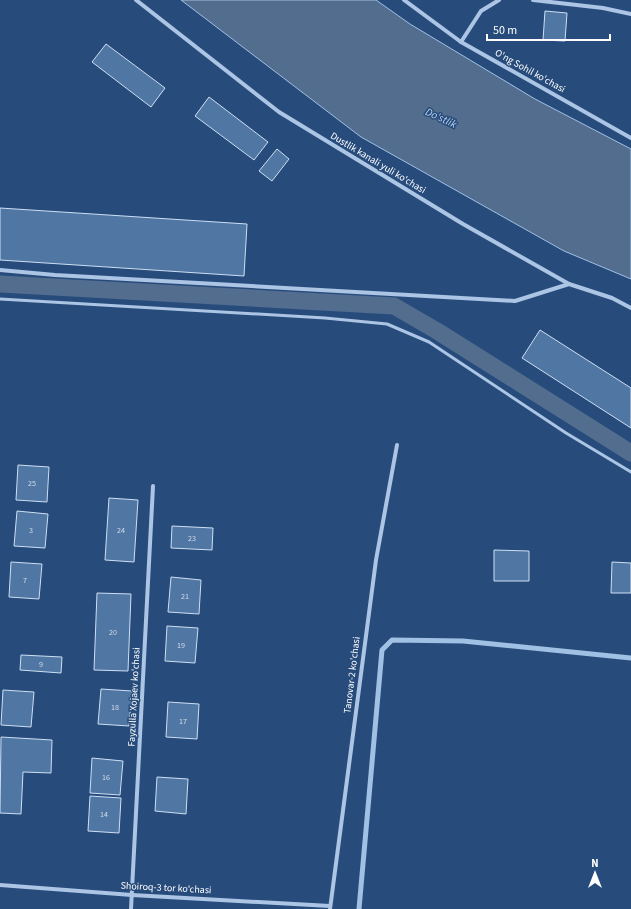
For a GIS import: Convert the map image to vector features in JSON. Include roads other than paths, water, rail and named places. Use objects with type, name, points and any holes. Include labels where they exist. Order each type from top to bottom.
[{"type":"street","name":"Dustlik kanali yuli ko'chasi","points":[[136,0],[279,112],[464,224],[569,284],[612,298],[631,308]]},
{"type":"street","name":"O'ng Sohil ko'chasi","points":[[404,0],[461,42],[631,138]]},
{"type":"street","points":[[461,42],[481,11],[499,0]]},
{"type":"street","points":[[533,0],[603,8],[631,14]]},
{"type":"street","points":[[0,270],[55,275],[516,301],[569,284]]},
{"type":"street","name":"Tanovar-2 ko'chasi","points":[[330,908],[376,560],[397,445]]},
{"type":"street","name":"Fayzulla Xojaev ko'chasi","points":[[131,909],[153,486]]},
{"type":"street","name":"Shoiroq-3 tor ko'chasi","points":[[0,885],[330,908]]},
{"type":"lane","points":[[0,299],[325,318],[387,324],[429,342],[566,433],[631,472]]},
{"type":"water","name":"Do'stlik","points":[[181,0],[376,0],[410,24],[535,99],[631,149],[631,279],[564,251],[361,137]]},
{"type":"waterway","points":[[0,284],[394,306],[437,331],[631,453]]},
{"type":"waterway","points":[[359,909],[382,650],[392,640],[463,641],[631,658]]}]
